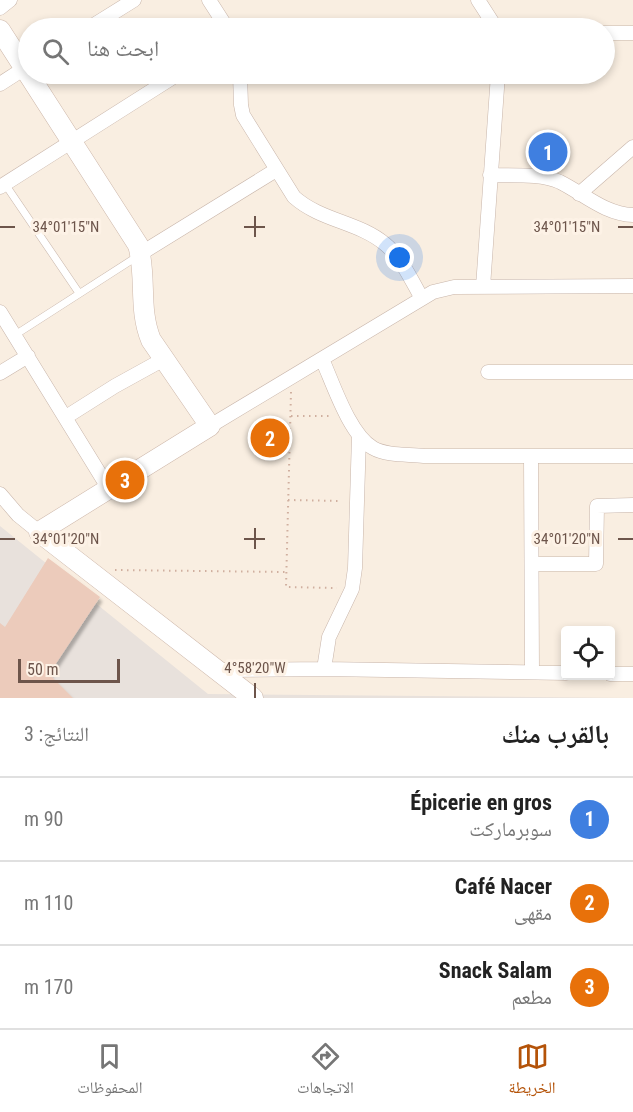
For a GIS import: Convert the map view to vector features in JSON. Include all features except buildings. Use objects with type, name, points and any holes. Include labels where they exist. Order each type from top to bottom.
[{"type":"street","points":[[0,8],[10,0]]},
{"type":"street","points":[[105,18],[134,0]]},
{"type":"street","points":[[209,0],[221,18]]},
{"type":"street","points":[[478,0],[490,18]]},
{"type":"street","points":[[0,30],[18,56]]},
{"type":"street","points":[[615,33],[633,33]]},
{"type":"street","points":[[0,84],[18,73]]},
{"type":"street","points":[[36,84],[138,245],[146,328],[151,340],[210,426]]},
{"type":"street","points":[[2,185],[162,84]]},
{"type":"street","points":[[240,84],[243,115],[294,197],[304,206],[384,242],[394,252],[421,297]]},
{"type":"street","points":[[483,287],[497,84]]},
{"type":"street","points":[[579,194],[633,147]]},
{"type":"street","points":[[140,254],[276,170]]},
{"type":"street","points":[[490,175],[536,177],[558,181],[603,207],[633,215]]},
{"type":"street","points":[[39,532],[421,297],[433,292],[454,287],[633,286]]},
{"type":"street","points":[[0,312],[109,489]]},
{"type":"street","points":[[0,373],[28,356]]},
{"type":"street","points":[[66,417],[164,359]]},
{"type":"street","points":[[322,359],[359,436],[374,448],[394,453],[446,456],[633,456]]},
{"type":"street","points":[[488,372],[633,372]]},
{"type":"street","points":[[324,669],[329,637],[352,589],[359,436]]},
{"type":"street","points":[[531,456],[532,672]]},
{"type":"street","points":[[0,494],[18,515],[39,532],[253,698]]},
{"type":"street","points":[[531,564],[596,564],[597,506],[633,505]]},
{"type":"street","points":[[217,670],[324,669],[561,673]]},
{"type":"street","points":[[615,674],[633,674]]},
{"type":"lane","points":[[2,185],[79,294]]},
{"type":"lane","points":[[15,335],[140,254]]},
{"type":"path","points":[[292,377],[286,587],[352,589]]},
{"type":"path","points":[[291,416],[348,416]]},
{"type":"path","points":[[288,500],[356,501]]},
{"type":"path","points":[[88,570],[286,572]]},
{"type":"shaded area","points":[[0,526],[208,694],[633,698],[0,698]]},
{"type":"place","name":"Épicerie en gros","points":[[548,152]]},
{"type":"place","name":"Café Nacer","points":[[270,438]]},
{"type":"place","name":"Snack Salam","points":[[125,480]]}]
